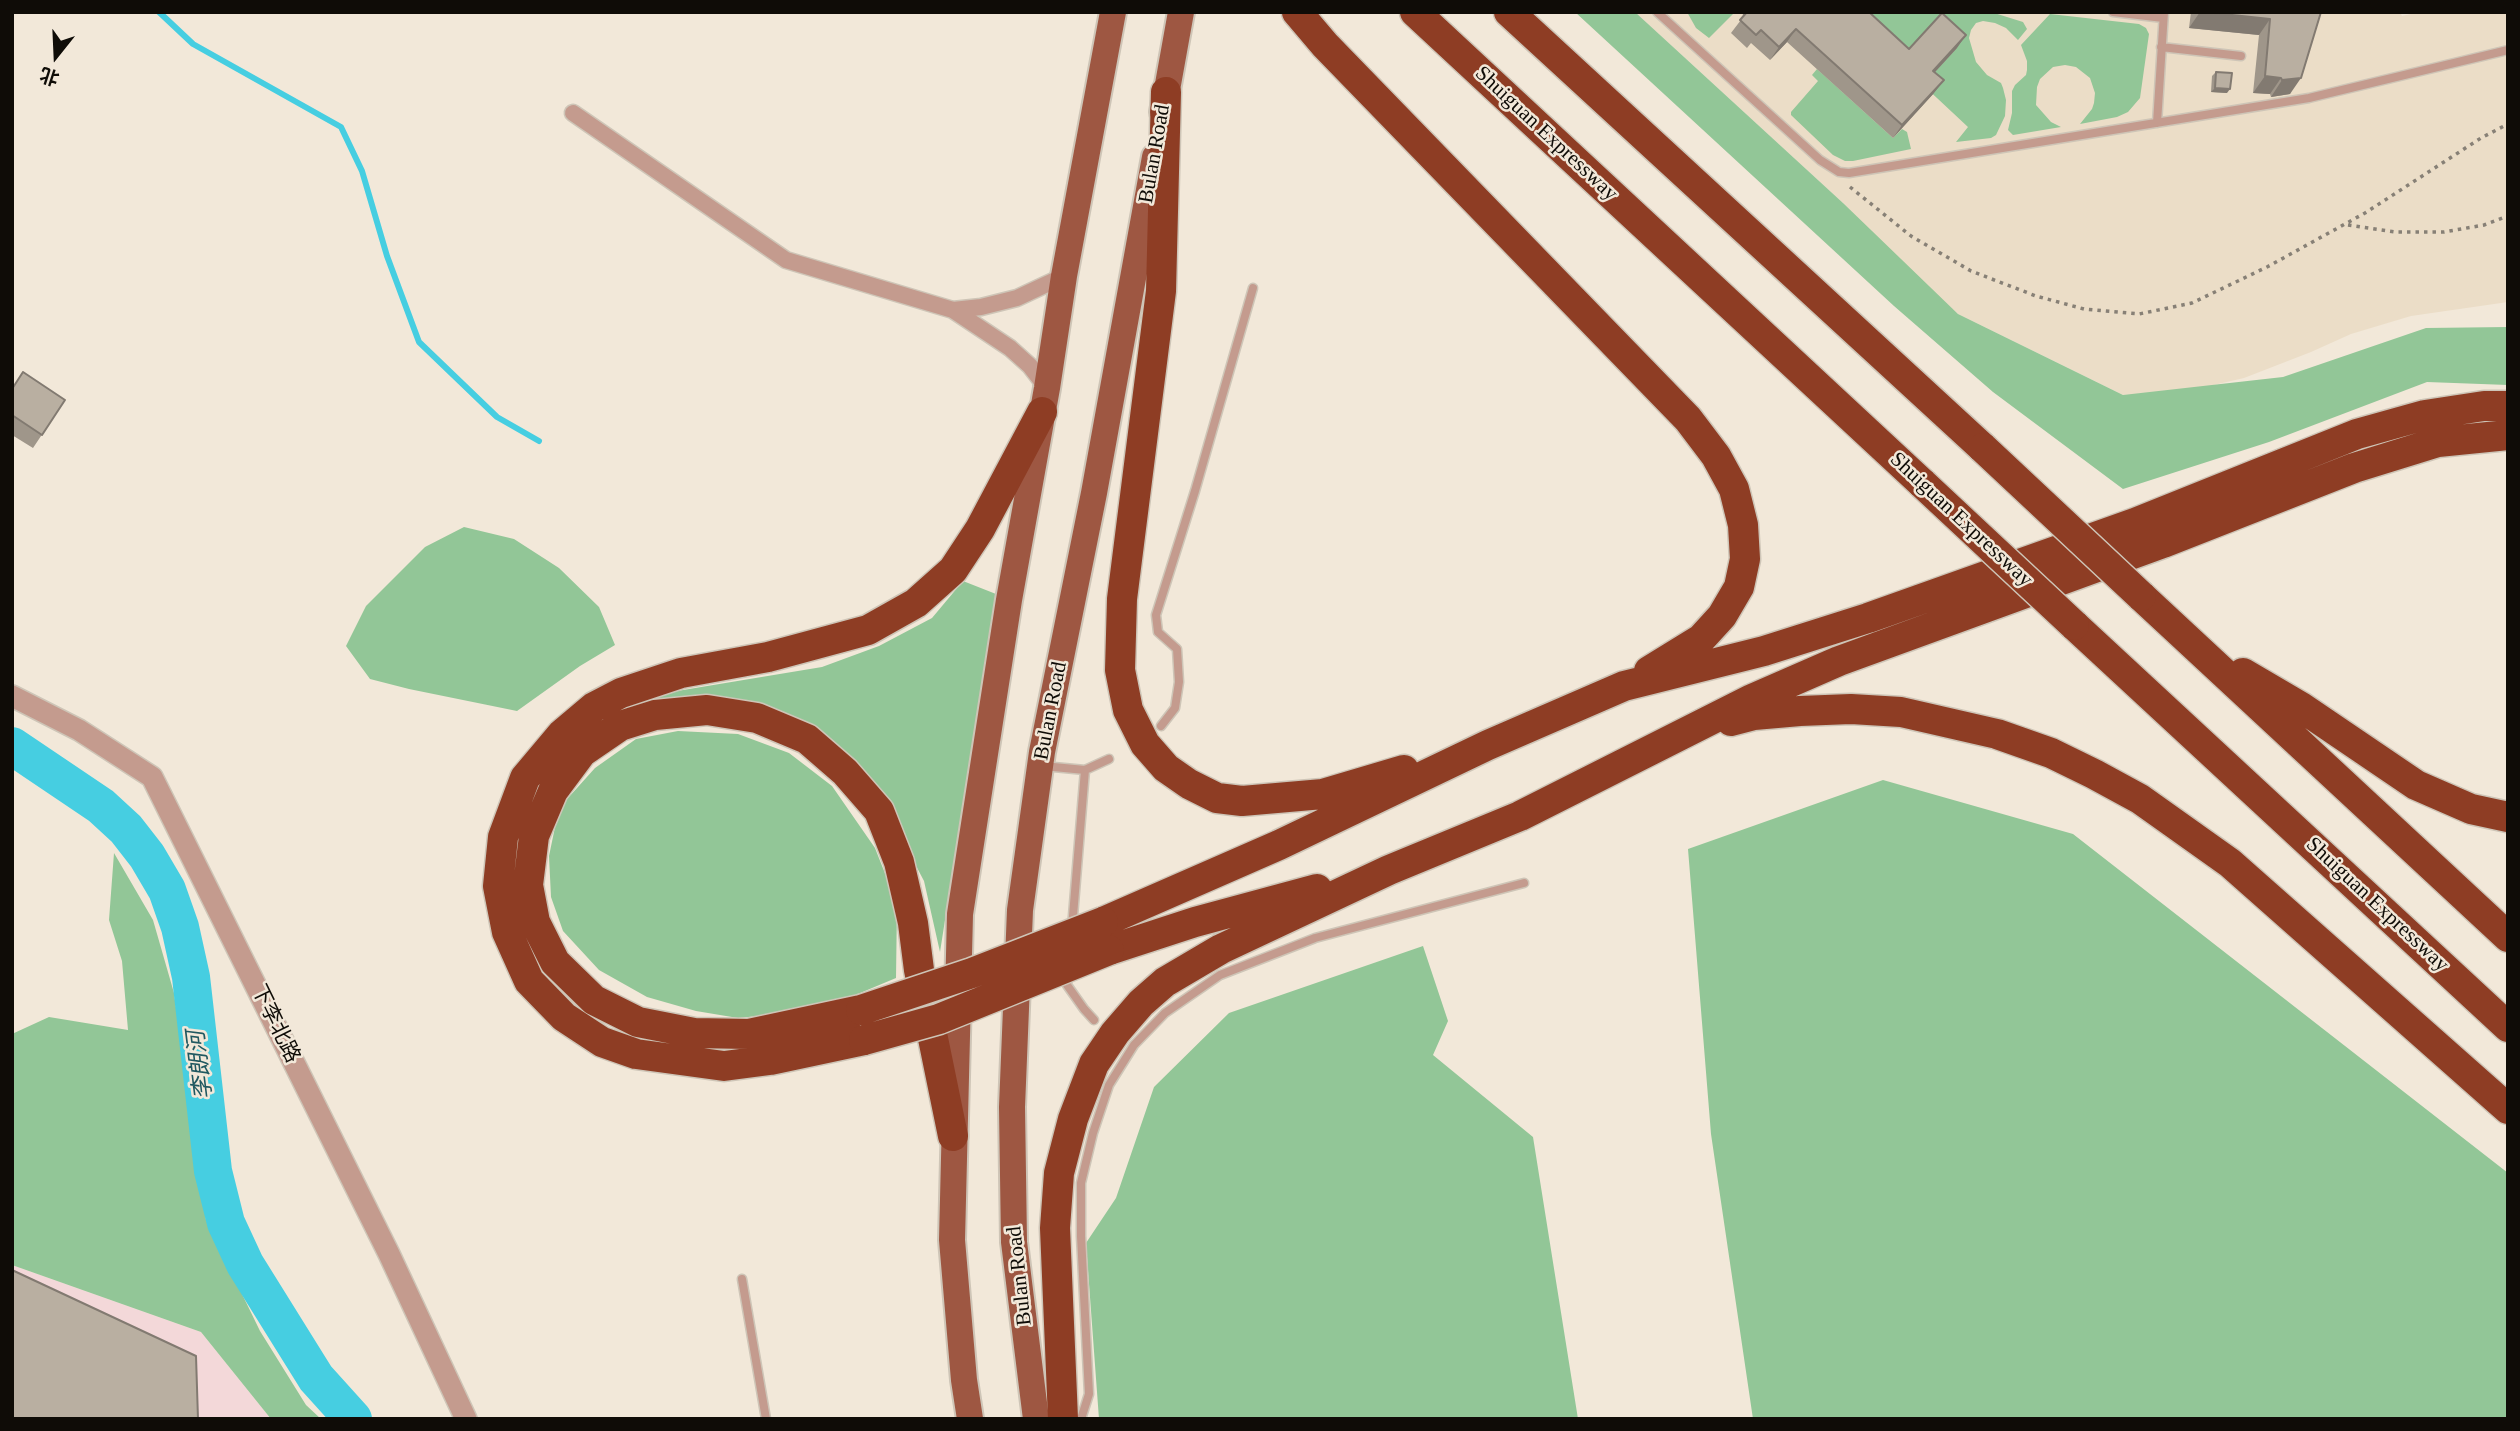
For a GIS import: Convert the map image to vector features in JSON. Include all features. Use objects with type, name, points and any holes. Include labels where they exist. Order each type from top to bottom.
[{"type":"highway","points":[[953,1136],[919,970],[913,923],[899,862],[879,811],[845,772],[807,739],[757,718],[707,710],[655,715],[620,726],[582,752],[553,791],[534,836],[528,885],[535,922],[555,962],[594,1000],[638,1022],[694,1033],[749,1034],[861,1010],[972,973],[1103,922],[1279,845],[1488,745],[1624,686],[1701,639],[1723,616],[1739,587],[1745,559],[1743,525],[1734,489],[1716,456],[1688,419],[1325,45],[1297,12]]},
{"type":"highway","name":"Shuiguan Expressway","points":[[1415,12],[2508,1027]]},
{"type":"highway","points":[[1509,12],[1983,448],[2508,937]]},
{"type":"highway","points":[[1166,92],[1161,291],[1122,599],[1120,670],[1128,710],[1139,733],[1166,768],[1189,784],[1217,798],[1242,802],[1323,794],[1488,745]]},
{"type":"highway","points":[[1045,400],[967,550],[953,570],[916,603],[868,630],[768,657],[681,673],[621,693],[594,707],[562,734],[525,778],[503,837],[498,886],[508,932],[529,981],[564,1017],[602,1042],[636,1054],[724,1066],[770,1060],[864,1040],[939,1019],[1110,950],[1195,922],[1389,870]]},
{"type":"highway","points":[[1624,686],[1763,651],[1868,618],[2135,523],[2357,434],[2425,415],[2484,405],[2508,406]]},
{"type":"highway","points":[[1063,1419],[1055,1228],[1059,1173],[1073,1119],[1094,1064],[1115,1033],[1141,1003],[1176,975],[1221,949],[1389,870],[1520,816],[1752,699],[1839,661],[2163,543],[2354,468],[2438,442],[2508,435]]},
{"type":"highway","points":[[2196,646],[2301,707],[2416,785],[2471,809],[2508,817]]},
{"type":"highway","points":[[1668,742],[1754,715],[1850,709],[1901,712],[1948,722],[1997,734],[2051,752],[2140,799],[2230,863],[2508,1109]]},
{"type":"main road","points":[[971,1419],[964,1380],[952,1240],[960,914],[1009,600],[1064,276],[1113,12]]},
{"type":"main road","name":"Bulan Road","points":[[1036,1419],[1014,1242],[1012,1107],[1020,910],[1040,766],[1094,494],[1181,12]]},
{"type":"street","points":[[573,113],[786,260],[953,310],[1010,348],[1030,366],[1045,400]]},
{"type":"street","points":[[953,310],[981,307],[1017,298],[1064,276]]},
{"type":"street","name":"下李北路","points":[[12,696],[79,730],[152,777],[389,1254],[466,1419]]},
{"type":"lane","points":[[2113,12],[2163,15],[2157,123]]},
{"type":"lane","points":[[1659,13],[1820,160],[1839,172],[1849,173],[2309,98],[2508,50]]},
{"type":"lane","points":[[2161,47],[2241,56]]},
{"type":"lane","points":[[1161,726],[1175,708],[1179,682],[1177,649],[1158,632],[1156,615],[1195,491],[1253,288]]},
{"type":"lane","points":[[1040,766],[1085,771],[1109,759]]},
{"type":"lane","points":[[1070,944],[1085,771]]},
{"type":"lane","points":[[1081,1419],[1089,1394],[1082,1183],[1093,1133],[1110,1085],[1131,1043],[1166,1013],[1220,975],[1315,938],[1524,883]]},
{"type":"lane","points":[[1069,957],[1067,985],[1094,1020]]},
{"type":"lane","points":[[742,1279],[766,1419]]},
{"type":"path","points":[[1820,160],[1911,236],[1971,271],[2036,296],[2084,309],[2139,314],[2192,303],[2267,267],[2346,224],[2481,138],[2508,124]]},
{"type":"path","points":[[2346,224],[2395,232],[2444,232],[2484,225],[2508,216]]},
{"type":"shaded area","points":[[1635,12],[2400,12],[2402,16],[2420,12],[2508,12],[2508,302],[2411,316],[2351,334],[2244,378],[2192,390],[2123,395],[1958,314],[1898,261],[1843,203]]},
{"type":"shaded area","points":[[12,1265],[201,1332],[271,1419],[12,1419]]},
{"type":"green space","points":[[1575,12],[1635,12],[1843,203],[1958,314],[2123,395],[2283,377],[2426,328],[2508,327],[2508,385],[2427,382],[2269,442],[2123,489],[1993,392],[1894,306]]},
{"type":"green space","points":[[1687,12],[1735,12],[1709,38],[1696,28]]},
{"type":"green space","points":[[1845,12],[1991,12],[2023,22],[2027,29],[2018,40],[2006,28],[1983,21],[1976,23],[1969,38],[1976,62],[1987,75],[2001,83],[2003,88],[2006,100],[2005,116],[1996,135],[1956,142],[1968,127]]},
{"type":"green space","points":[[2050,14],[2139,24],[2146,28],[2149,34],[2140,98],[2128,112],[2117,117],[2080,124],[2094,103],[2095,93],[2090,78],[2076,67],[2053,67],[2040,79],[2036,105],[2051,122],[2061,127],[2013,135],[2008,130],[2012,113],[2012,91],[2027,70],[2027,61],[2021,45]]},
{"type":"green space","points":[[1817,69],[1893,138],[1902,129],[1907,132],[1911,149],[1853,161],[1845,161],[1833,155],[1791,115],[1818,81],[1812,75]]},
{"type":"green space","points":[[464,527],[514,539],[559,568],[599,607],[615,645],[580,666],[517,711],[370,679],[346,646],[366,606],[425,547]]},
{"type":"green space","points":[[963,581],[996,594],[940,952],[924,881],[892,820],[856,770],[680,699],[635,705],[659,694],[822,667],[879,646],[932,618]]},
{"type":"green space","points":[[678,731],[738,734],[789,753],[832,786],[875,848],[897,904],[896,978],[853,996],[789,1013],[738,1018],[696,1011],[647,997],[599,970],[563,931],[551,897],[549,856],[559,808],[595,768],[636,739]]},
{"type":"green space","points":[[1883,780],[2073,834],[2508,1173],[2508,1419],[1753,1419],[1711,1134],[1688,849]]},
{"type":"green space","points":[[114,853],[153,920],[174,993],[206,1220],[260,1331],[306,1405],[321,1419],[271,1419],[201,1332],[12,1265],[12,1034],[49,1017],[128,1030],[122,961],[109,920]]},
{"type":"green space","points":[[1423,946],[1448,1021],[1433,1055],[1533,1137],[1578,1419],[1099,1419],[1086,1243],[1116,1198],[1154,1087],[1229,1013]]},
{"type":"building","points":[[1747,12],[1869,12],[1909,49],[1942,13],[1966,35],[1933,71],[1944,80],[1902,125],[1796,29],[1779,47],[1761,30],[1756,35],[1740,20]]},
{"type":"building","points":[[2204,12],[2321,12],[2301,78],[2282,80],[2265,76],[2270,19]]},
{"type":"building","points":[[2216,72],[2232,73],[2230,89],[2215,88]]},
{"type":"building","points":[[23,372],[65,400],[42,435],[12,415],[12,389]]},
{"type":"building","points":[[12,1270],[196,1356],[198,1419],[12,1419]]},
{"type":"waterway","points":[[159,12],[193,44],[341,127],[362,171],[387,256],[419,342],[497,417],[539,441]]},
{"type":"waterway","name":"李朗河","points":[[12,746],[101,806],[126,829],[147,856],[167,890],[180,927],[191,977],[213,1171],[226,1223],[245,1264],[316,1378],[353,1419]]}]
